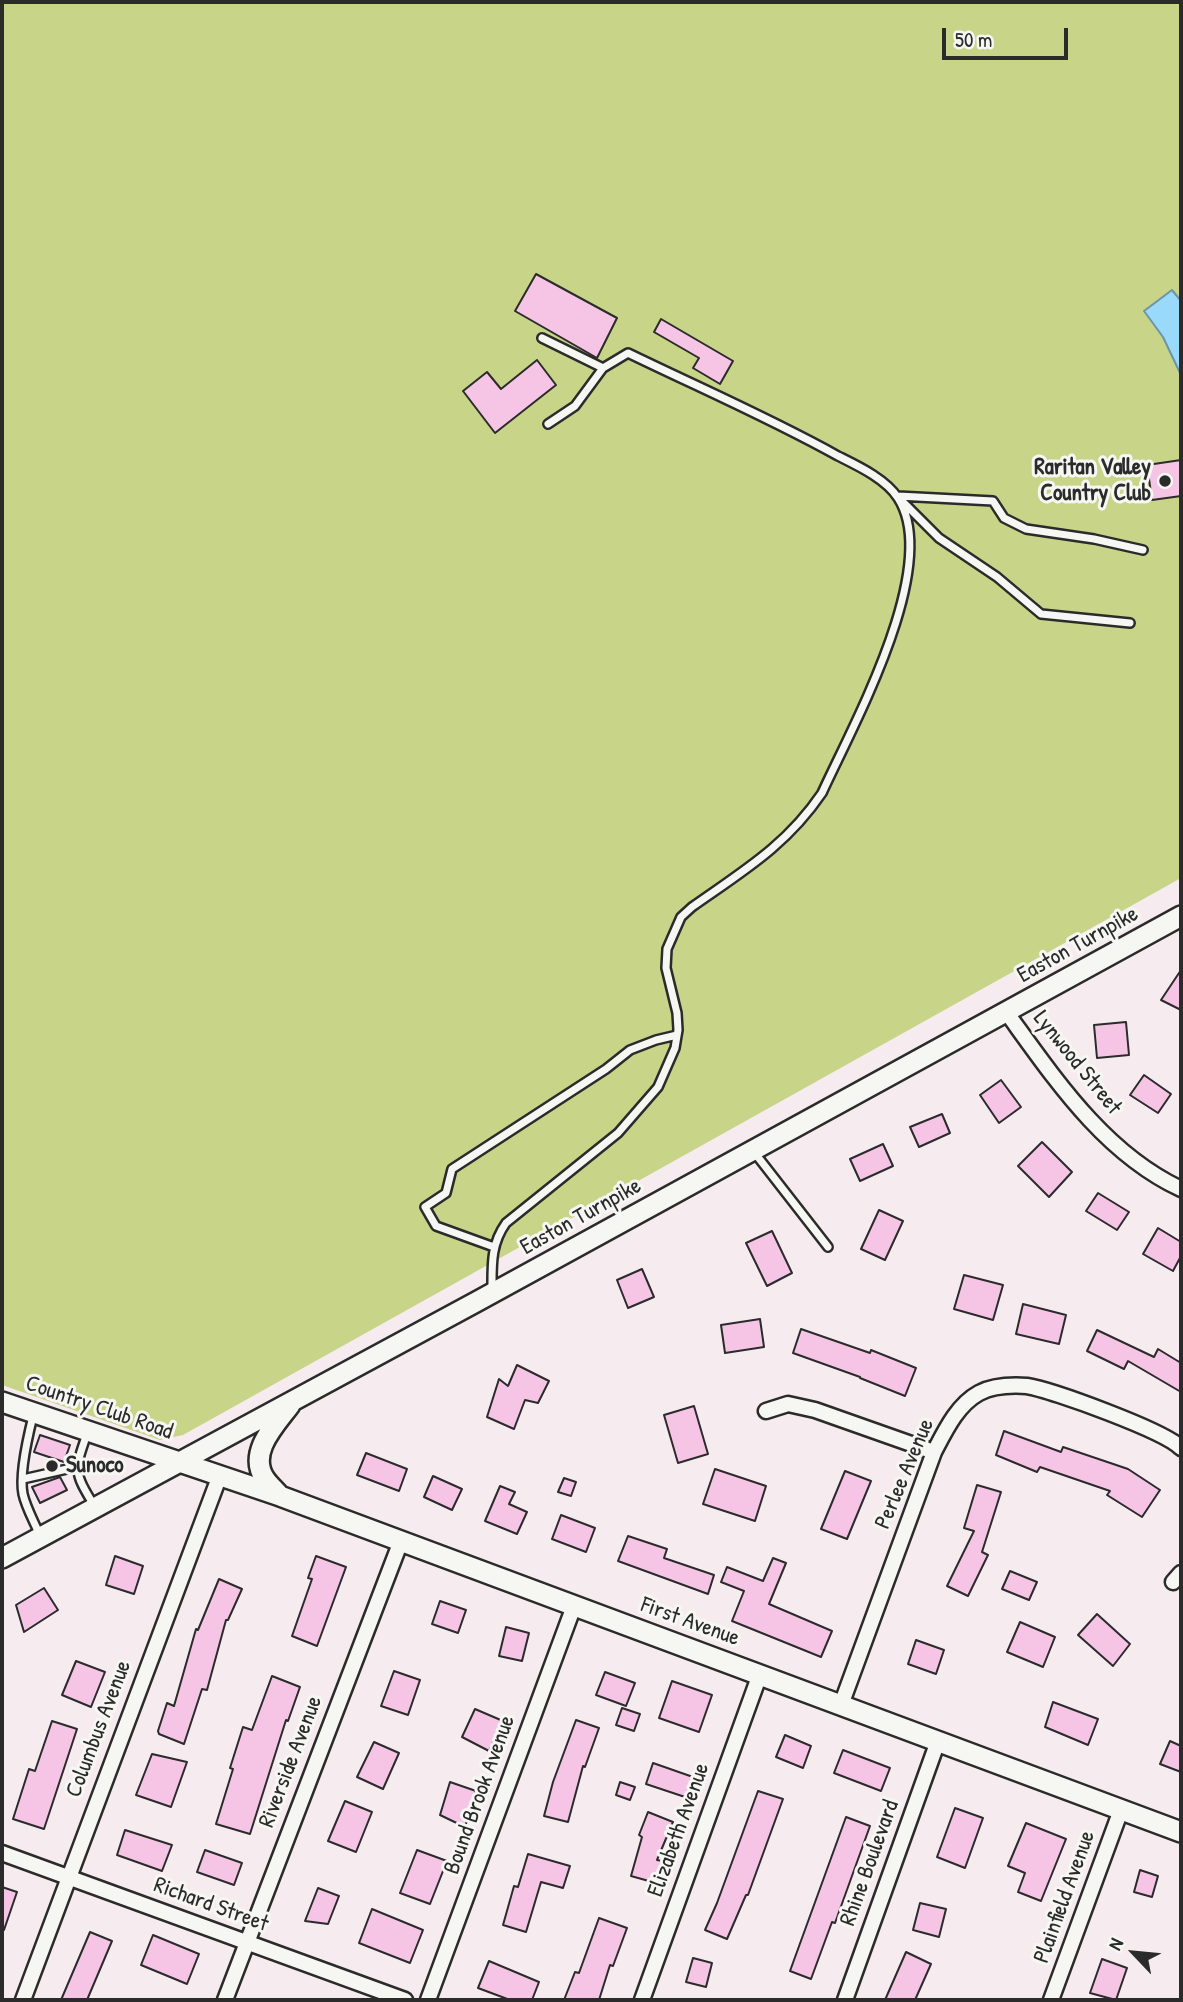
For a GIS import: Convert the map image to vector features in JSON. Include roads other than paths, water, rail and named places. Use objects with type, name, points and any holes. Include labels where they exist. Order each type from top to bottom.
[{"type":"main road","name":"Easton Turnpike","points":[[2,1558],[1181,916]]},
{"type":"main road","points":[[281,1496],[265,1479],[259,1459],[266,1439],[293,1401]]},
{"type":"main road","name":"Country Club Road","points":[[2,1402],[180,1462]]},
{"type":"main road","name":"First Avenue","points":[[180,1462],[281,1496],[1181,1832]]},
{"type":"street","name":"Lynwood Street","points":[[1007,1013],[1066,1094],[1098,1129],[1131,1157],[1181,1189]]},
{"type":"street","name":"Perlee Avenue","points":[[841,1705],[934,1452],[948,1425],[962,1407],[979,1393],[1003,1386],[1027,1387],[1156,1432],[1181,1448]]},
{"type":"street","points":[[766,1411],[788,1404],[815,1410],[934,1452]]},
{"type":"street","name":"Columbus Avenue","points":[[23,2000],[220,1475]]},
{"type":"street","name":"Riverside Avenue","points":[[225,2000],[401,1541]]},
{"type":"street","name":"Bound Brook Avenue","points":[[428,2000],[574,1606]]},
{"type":"street","name":"Elizabeth Avenue","points":[[642,2000],[760,1674]]},
{"type":"street","name":"Rhine Boulevard","points":[[845,2000],[938,1741]]},
{"type":"street","name":"Plainfield Avenue","points":[[1051,2000],[1121,1810]]},
{"type":"street","name":"Richard Street","points":[[2,1853],[405,2000]]},
{"type":"lane","points":[[542,338],[603,368]]},
{"type":"lane","points":[[548,424],[575,406],[603,368],[628,353],[797,433],[861,468],[898,496],[939,538],[997,577],[1041,614],[1130,623]]},
{"type":"lane","points":[[898,496],[993,501],[1004,518],[1026,529],[1094,539],[1143,550]]},
{"type":"lane","points":[[492,1293],[494,1247],[497,1236],[506,1223],[618,1133],[658,1087],[675,1048],[677,1035],[677,1013],[666,968],[667,949],[681,917],[775,849],[822,793],[898,620],[910,556],[908,529],[898,496]]},
{"type":"lane","points":[[494,1247],[436,1226],[425,1207],[446,1193],[452,1169],[606,1069],[630,1050],[677,1035]]},
{"type":"lane","points":[[753,1151],[828,1247]]},
{"type":"lane","points":[[34,1413],[29,1432],[23,1494],[41,1537]]},
{"type":"lane","points":[[88,1430],[76,1467],[78,1478],[95,1508]]},
{"type":"lane","points":[[23,1479],[76,1467]]},
{"type":"water","points":[[1172,290],[1181,301],[1181,375],[1163,337],[1144,311]]},
{"type":"place","name":"Raritan Valley Country Club","points":[[1165,481]]},
{"type":"place","name":"Sunoco","points":[[52,1466]]}]
